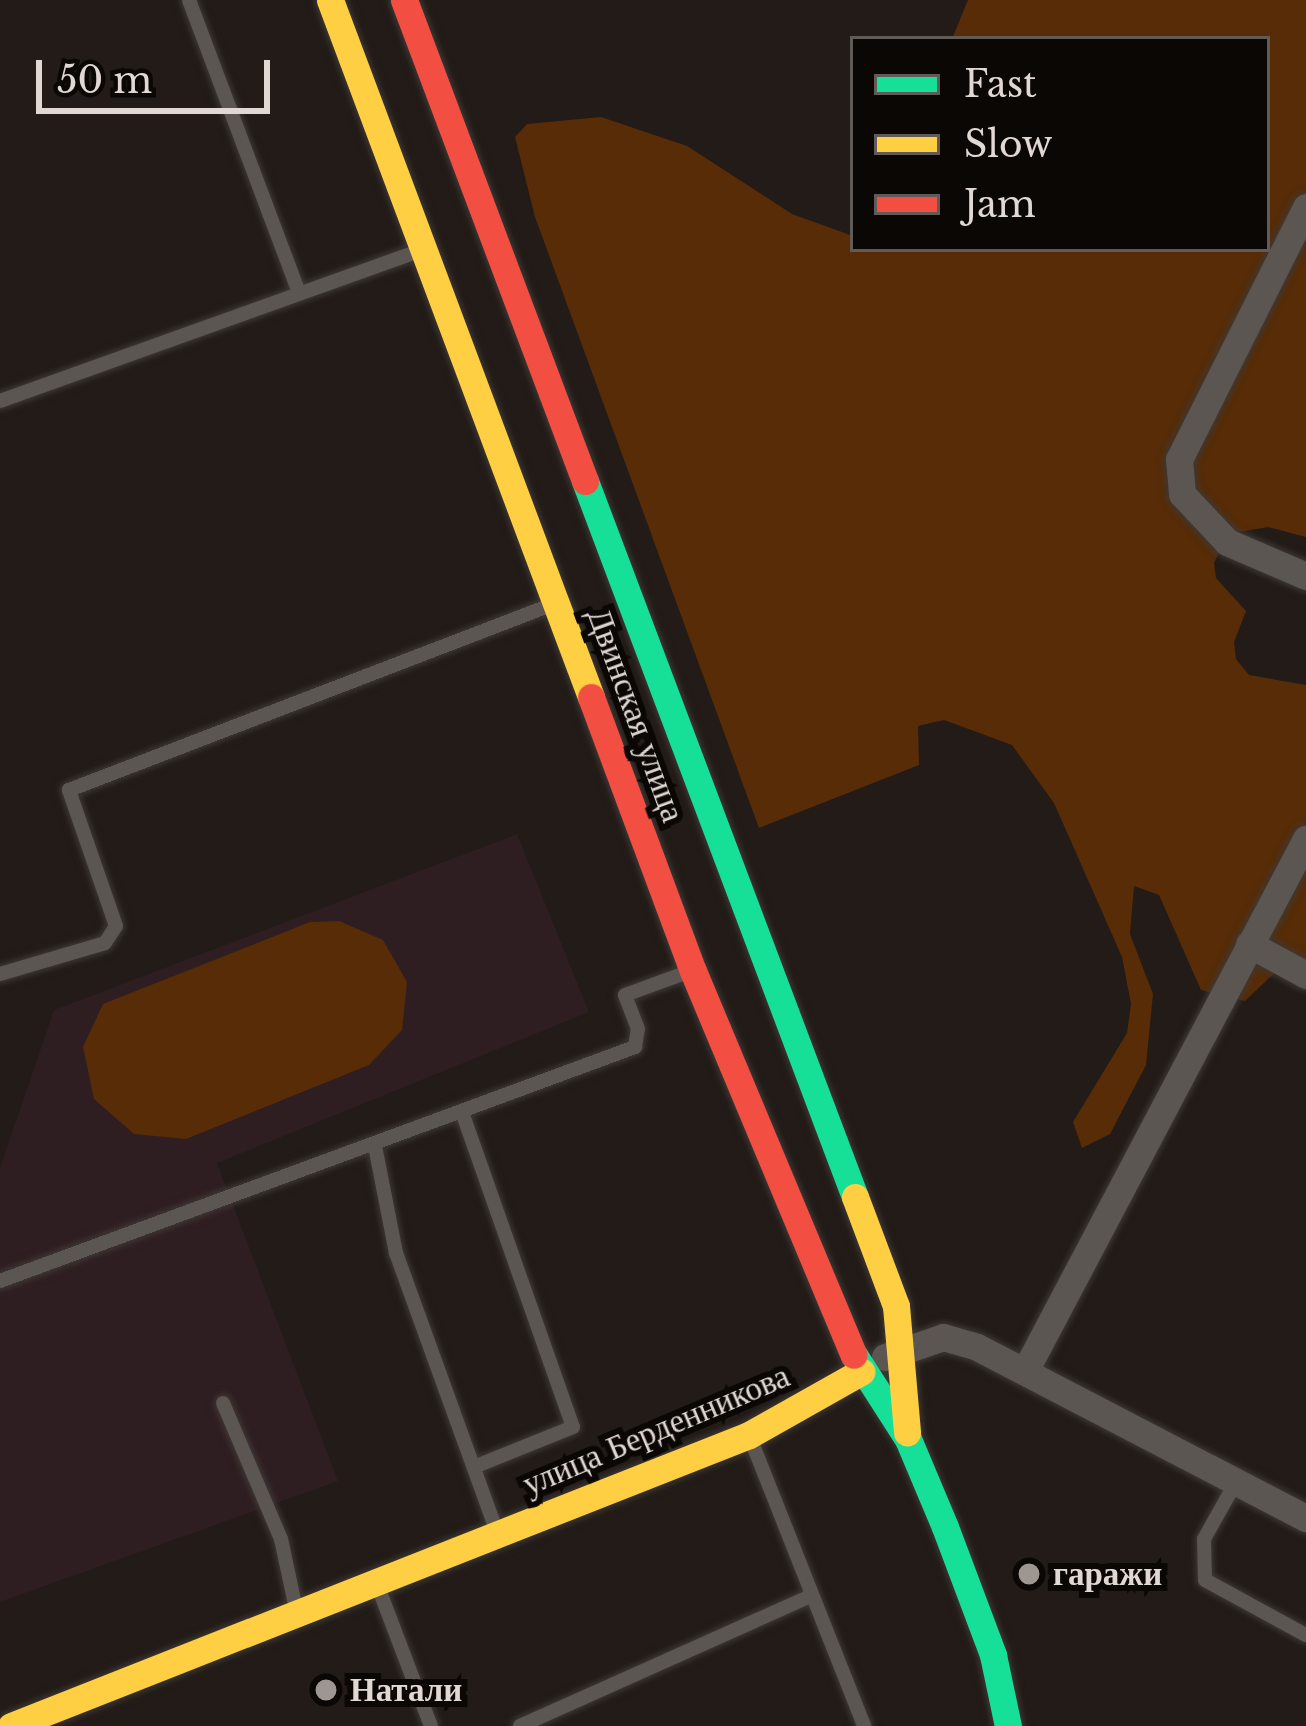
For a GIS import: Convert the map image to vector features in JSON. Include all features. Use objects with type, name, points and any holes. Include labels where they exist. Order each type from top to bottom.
[{"type":"street","name":"Двинская улица","points":[[330,0],[693,970],[861,1372],[908,1439],[993,1655],[1008,1726]]},
{"type":"street","name":"Двинская улица","points":[[404,0],[896,1306],[908,1439]]},
{"type":"street","points":[[1306,206],[1179,460],[1182,494],[1228,542],[1306,576]]},
{"type":"street","points":[[1025,1371],[1306,839]]},
{"type":"street","points":[[1249,944],[1306,975]]},
{"type":"street","name":"улица Берденникова","points":[[11,1726],[296,1609],[749,1436],[899,1348],[943,1337],[1025,1371],[1306,1518]]},
{"type":"lane","points":[[190,0],[298,292]]},
{"type":"lane","points":[[0,401],[424,249]]},
{"type":"lane","points":[[0,974],[105,943],[116,926],[69,790],[556,603]]},
{"type":"lane","points":[[0,1282],[635,1047],[638,1029],[625,995],[693,970]]},
{"type":"lane","points":[[462,1112],[573,1427],[474,1467]]},
{"type":"lane","points":[[375,1146],[396,1253],[497,1535]]},
{"type":"lane","points":[[224,1403],[281,1539],[296,1609]]},
{"type":"lane","points":[[749,1436],[864,1726]]},
{"type":"lane","points":[[1237,1482],[1204,1539],[1205,1580],[1306,1635]]},
{"type":"lane","points":[[375,1579],[431,1726]]},
{"type":"lane","points":[[520,1726],[809,1596]]},
{"type":"shaded area","points":[[968,0],[1306,0],[1306,537],[1268,527],[1228,534],[1214,563],[1216,578],[1246,611],[1234,642],[1236,659],[1249,675],[1306,685],[1306,959],[1288,960],[1245,1001],[1201,990],[1159,895],[1134,886],[1130,934],[1153,994],[1146,1065],[1110,1134],[1082,1148],[1073,1122],[1127,1033],[1131,1004],[1122,957],[1054,803],[1012,745],[944,720],[918,726],[919,765],[759,828],[535,217],[515,137],[527,124],[601,117],[687,146],[792,214],[850,235],[850,252],[1270,252],[1270,36],[953,36]]},
{"type":"shaded area","points":[[517,834],[589,1012],[217,1163],[338,1481],[0,1602],[0,1168],[54,1010]]},
{"type":"shaded area","points":[[339,921],[383,940],[407,982],[402,1030],[369,1065],[186,1139],[134,1134],[94,1099],[83,1047],[103,1004],[310,922]]},
{"type":"traffic: fast","points":[[585,481],[855,1197]]},
{"type":"traffic: fast","points":[[854,1355],[908,1439],[945,1527],[993,1655],[1008,1726]]},
{"type":"traffic: slow","points":[[330,0],[591,697]]},
{"type":"traffic: slow","points":[[855,1197],[896,1306],[907,1433]]},
{"type":"traffic: slow","points":[[11,1726],[749,1435],[861,1372]]},
{"type":"traffic: jam","points":[[404,0],[585,481]]},
{"type":"traffic: jam","points":[[591,697],[693,971],[854,1355]]},
{"type":"place","name":"гаражи","points":[[1029,1574]]},
{"type":"place","name":"Натали","points":[[326,1690]]}]
